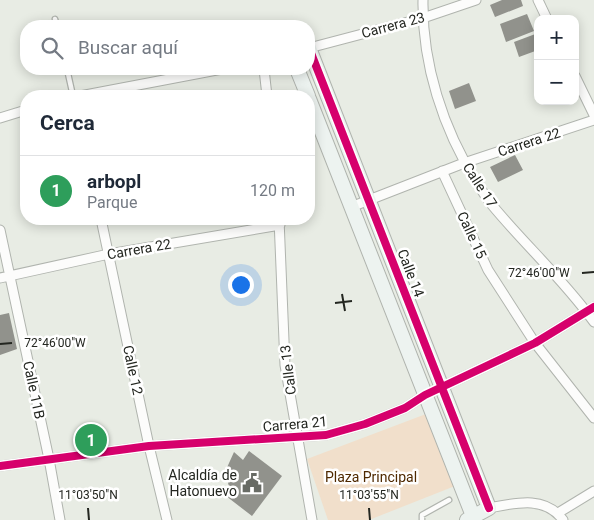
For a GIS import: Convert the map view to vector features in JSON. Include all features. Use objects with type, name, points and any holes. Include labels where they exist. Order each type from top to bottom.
[{"type":"street","name":"Calle 17","points":[[423,0],[423,18],[428,59],[442,112],[464,163],[490,204],[590,309],[594,322]]},
{"type":"street","name":"Carrera 23","points":[[315,46],[423,18],[476,0]]},
{"type":"street","points":[[538,0],[545,15]]},
{"type":"street","name":"Calle 14","points":[[315,63],[489,508]]},
{"type":"street","points":[[112,90],[190,75]]},
{"type":"street","points":[[264,75],[266,90]]},
{"type":"street","points":[[299,75],[305,90]]},
{"type":"street","points":[[579,84],[594,115]]},
{"type":"street","points":[[0,118],[20,112]]},
{"type":"street","points":[[315,116],[426,395],[470,518],[489,508],[520,502],[544,504],[561,517],[594,491]]},
{"type":"street","name":"Carrera 22","points":[[351,207],[464,163],[594,120]]},
{"type":"street","name":"Calle 15","points":[[442,171],[488,270],[535,343],[594,418]]},
{"type":"street","name":"Calle 12","points":[[102,225],[149,446],[167,520]]},
{"type":"street","name":"Carrera 22","points":[[5,277],[108,254],[263,225]]},
{"type":"street","name":"Calle 13","points":[[279,225],[285,365],[312,520]]},
{"type":"street","name":"Calle 11B","points":[[0,230],[5,277],[49,459],[60,520]]},
{"type":"street","name":"Carrera 21","points":[[0,466],[149,446],[326,435],[365,424],[405,408],[442,387],[535,343],[590,309]]},
{"type":"lane","points":[[68,75],[72,90]]},
{"type":"lane","points":[[422,520],[422,515],[449,500]]},
{"type":"green space","name":"Plaza Principal","points":[[426,414],[455,486],[369,520],[328,520],[307,459]]},
{"type":"building","points":[[502,0],[521,0],[523,6],[495,17],[490,5]]},
{"type":"building","points":[[527,14],[534,31],[506,42],[500,24]]},
{"type":"building","points":[[534,34],[534,51],[519,57],[514,42]]},
{"type":"building","points":[[469,83],[476,101],[455,109],[449,91]]},
{"type":"building","points":[[515,155],[523,170],[498,182],[490,167]]},
{"type":"building","points":[[9,313],[17,349],[0,355],[0,315]]},
{"type":"building","name":"Alcaldía de Hatonuevo","points":[[249,451],[282,476],[252,516],[226,496],[230,490],[225,472],[234,452],[243,460]]},
{"type":"cycle path","points":[[315,63],[489,508]]},
{"type":"cycle path","points":[[0,466],[149,446],[326,435],[365,424],[405,408],[425,395],[535,343],[594,307]]},
{"type":"place","name":"arbopl","points":[[91,440]]},
{"type":"place","name":"Alcaldía de Hatonuevo","points":[[252,483]]}]
